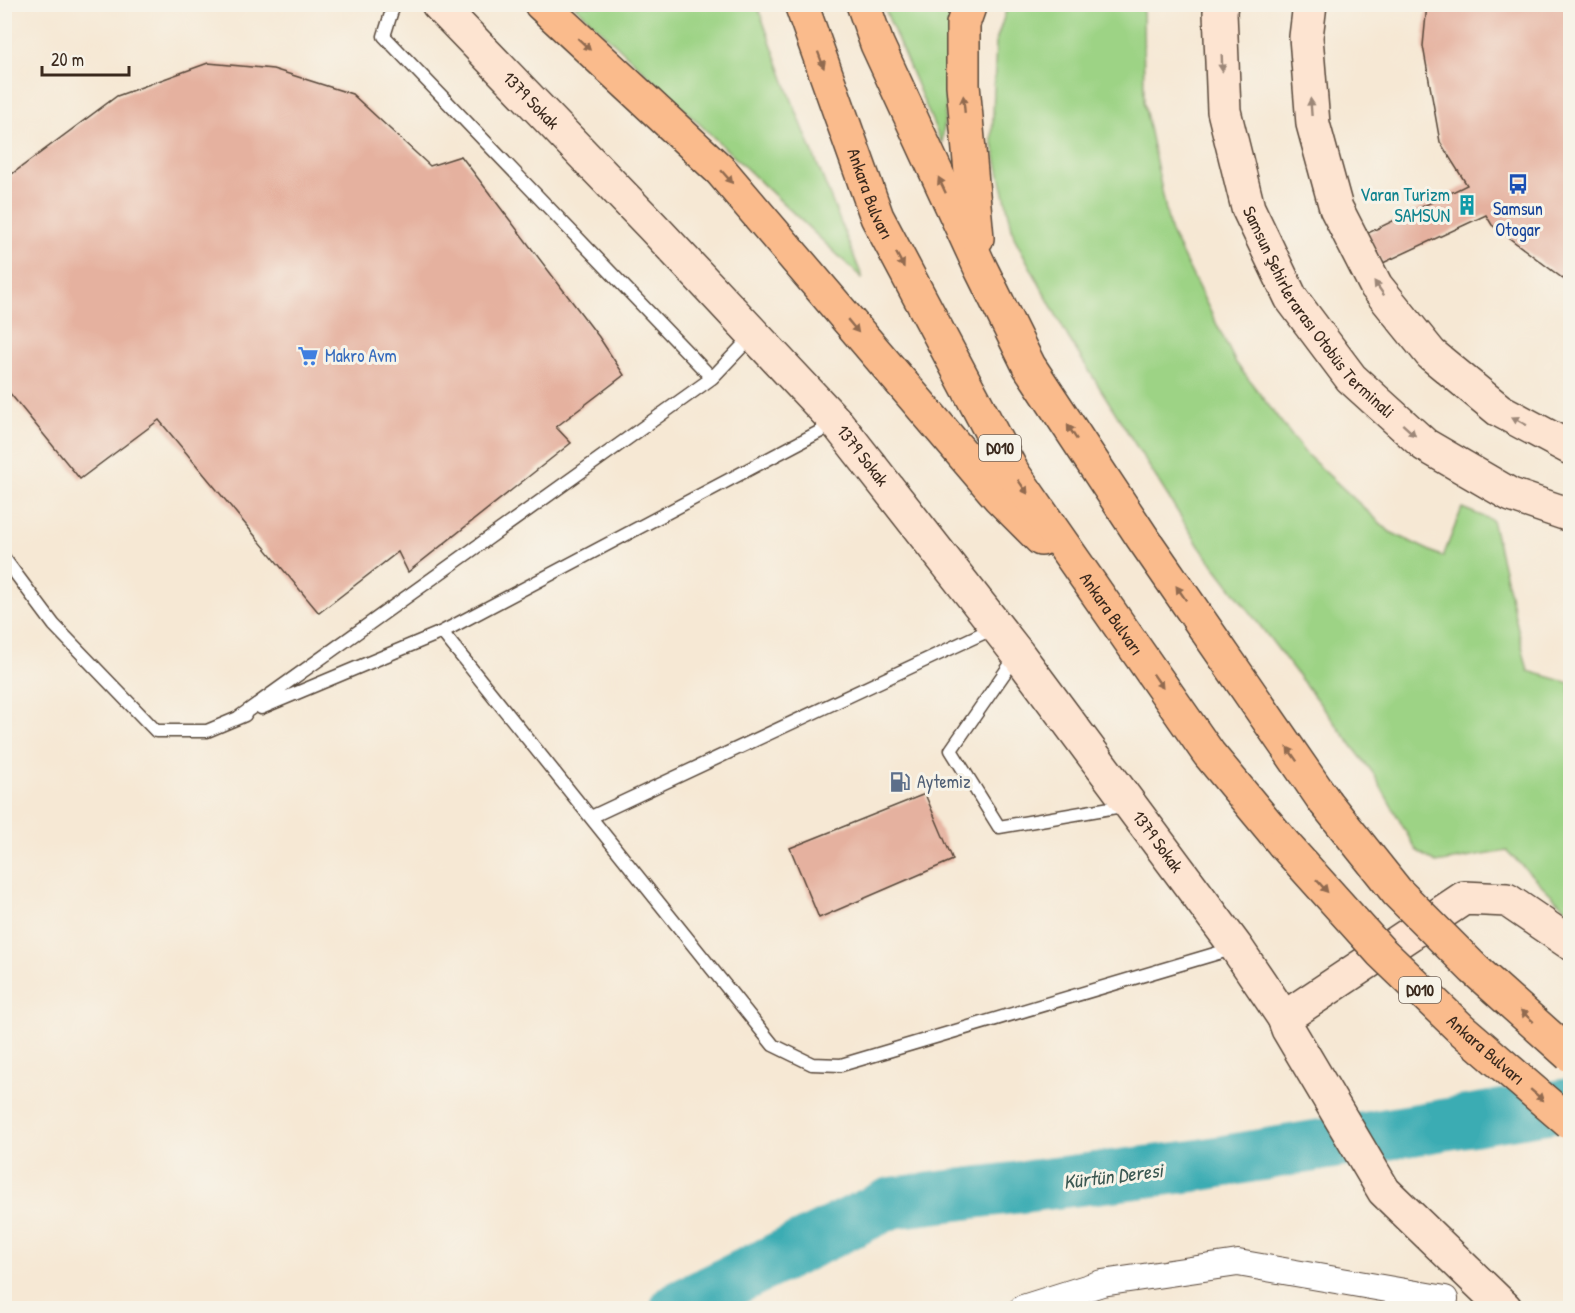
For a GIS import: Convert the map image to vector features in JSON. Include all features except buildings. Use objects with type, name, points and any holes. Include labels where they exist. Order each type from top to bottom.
[{"type":"highway","points":[[541,4],[721,171],[999,497],[1098,595]]},
{"type":"highway","name":"Ankara Bulvarı","points":[[801,4],[878,217],[1013,473],[1209,754],[1283,843],[1381,951],[1452,1020],[1570,1123]]},
{"type":"highway","points":[[863,4],[877,44],[980,267],[1029,366],[1142,537],[1325,802],[1397,892],[1474,969],[1570,1055]]},
{"type":"highway","points":[[970,4],[963,24],[963,85],[980,267]]},
{"type":"street","name":"1379 Sokak","points":[[438,4],[837,423],[1018,654],[1236,947],[1286,1023],[1384,1191],[1505,1308]]},
{"type":"street","name":"Samsun Şehirlerarası Otobüs Terminali","points":[[1221,4],[1224,111],[1248,208],[1291,298],[1350,378],[1425,445],[1511,495],[1570,515]]},
{"type":"street","points":[[1310,4],[1306,37],[1312,124],[1336,208],[1376,286],[1431,354],[1499,410],[1570,448]]},
{"type":"street","points":[[1286,1023],[1464,898],[1507,900],[1570,943]]},
{"type":"street","points":[[1023,1308],[1102,1283],[1238,1263],[1440,1304],[1472,1276]]},
{"type":"lane","points":[[394,4],[384,36],[712,378]]},
{"type":"lane","points":[[239,717],[712,378],[754,334]]},
{"type":"lane","points":[[4,558],[54,625],[156,731],[207,731],[442,632],[837,423]]},
{"type":"lane","points":[[591,817],[997,627]]},
{"type":"lane","points":[[442,632],[773,1045],[812,1064],[841,1065],[1236,947]]},
{"type":"lane","points":[[1018,654],[951,750],[999,827],[1129,805]]},
{"type":"green space","points":[[574,5],[757,5],[791,98],[863,279]]},
{"type":"green space","points":[[883,5],[963,5],[953,37],[942,144]]},
{"type":"green space","points":[[1008,5],[1143,5],[1144,103],[1170,230],[1236,363],[1305,453],[1390,532],[1443,557],[1462,508],[1492,520],[1528,671],[1570,683],[1570,913],[1507,851],[1436,863],[1416,850],[1373,773],[1199,546],[1068,337],[1014,237],[992,140],[996,41]]},
{"type":"waterway","name":"Kürtün Deresi","points":[[676,1308],[891,1203],[1194,1166],[1570,1104]]},
{"type":"place","name":"Samsun Otogar","points":[[1518,184]]},
{"type":"place","name":"Varan Turizm SAMSUN","points":[[1467,205]]},
{"type":"place","name":"Makro Avm","points":[[308,356]]},
{"type":"place","name":"Aytemiz","points":[[900,782]]}]
